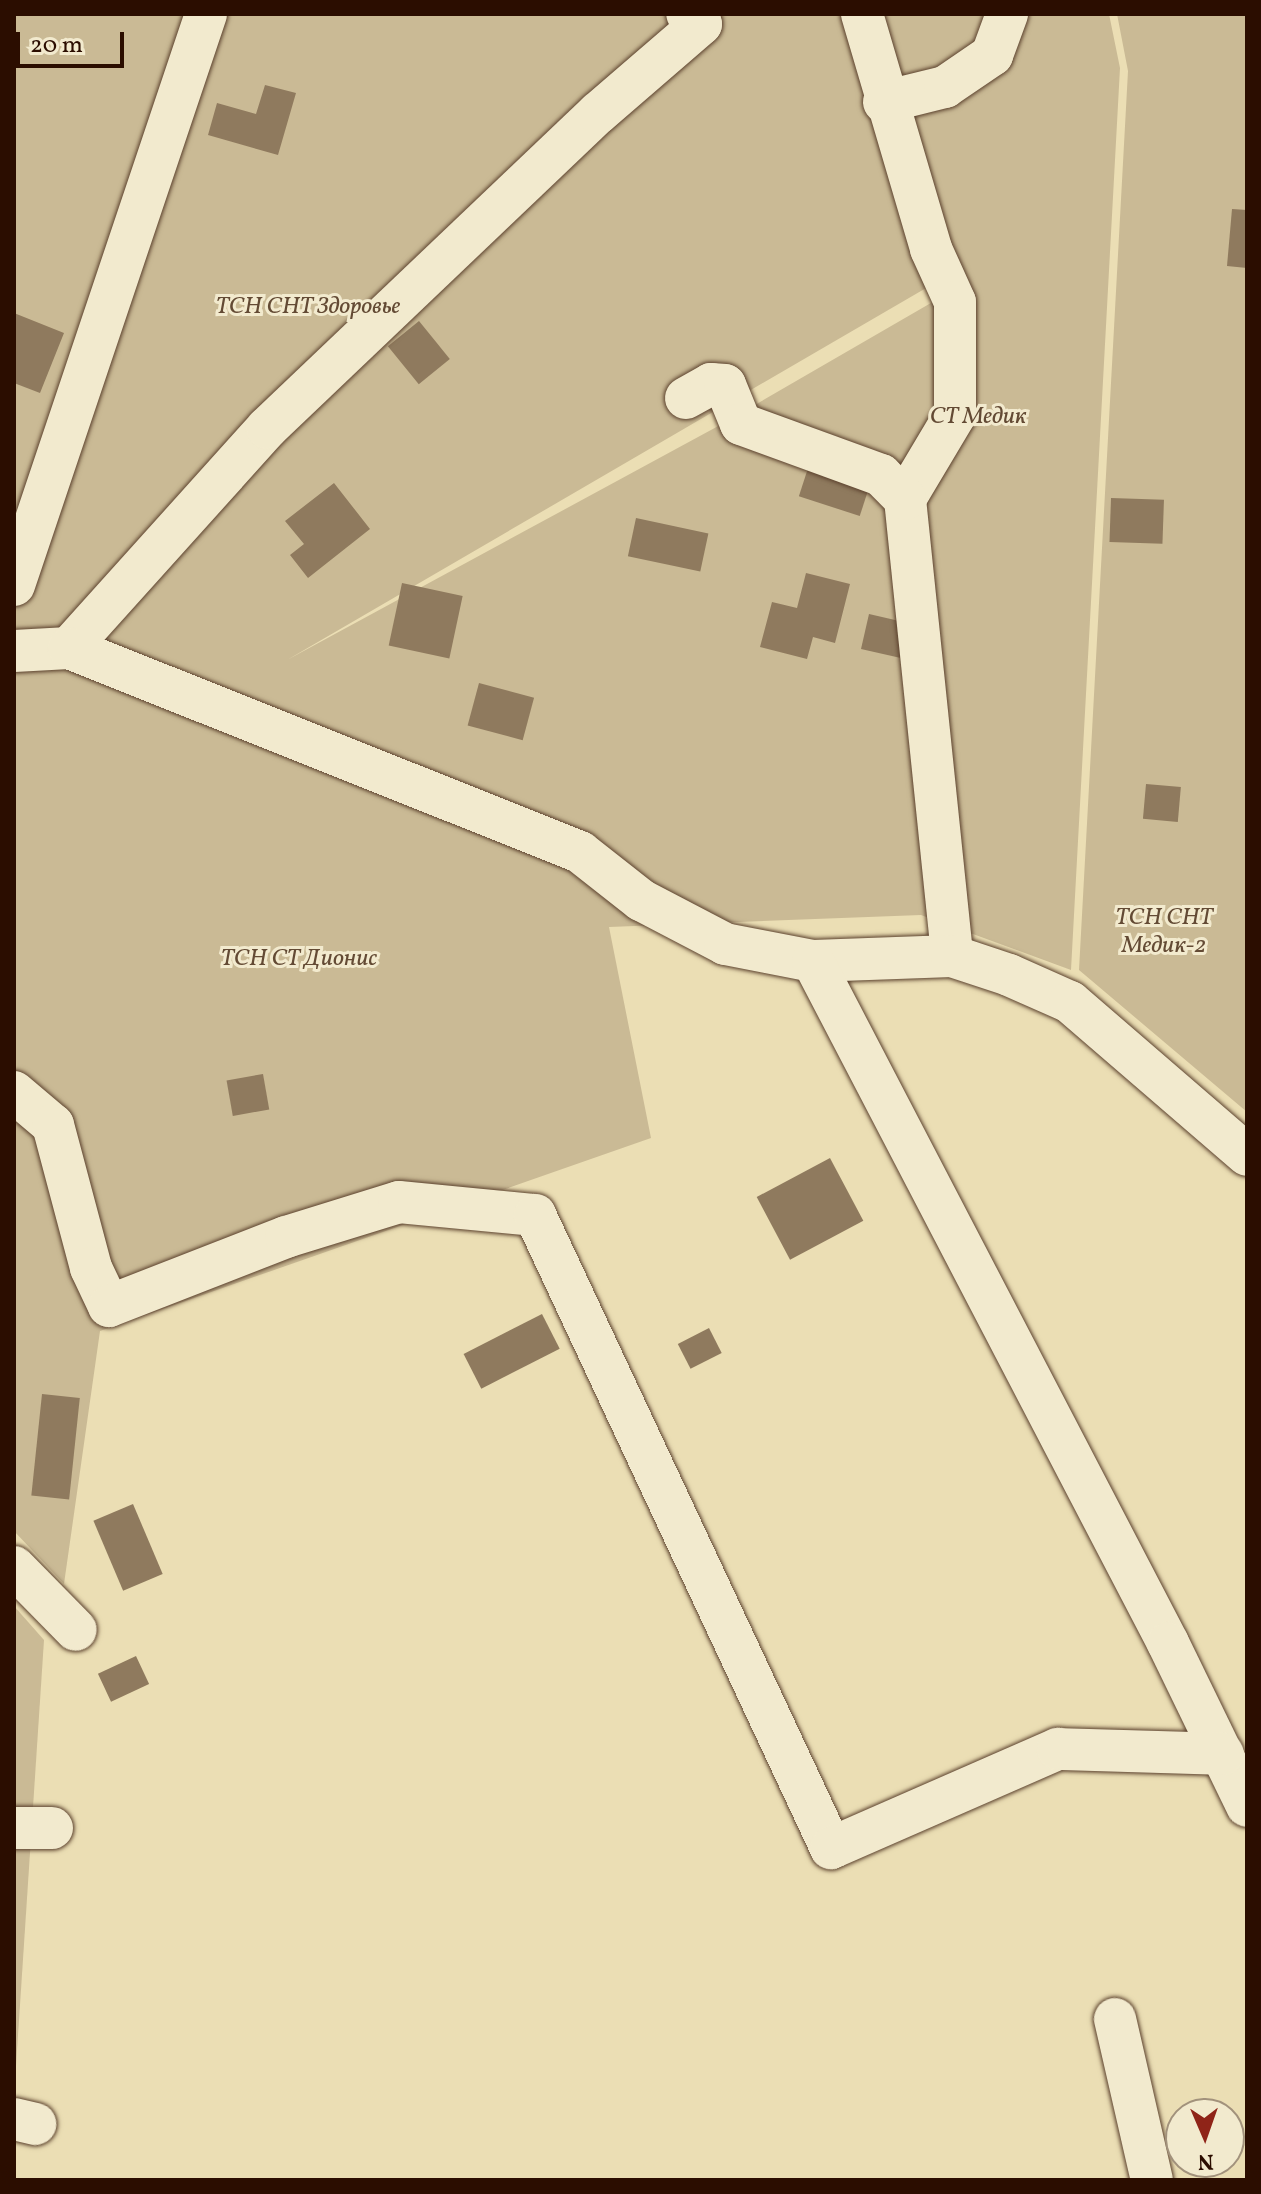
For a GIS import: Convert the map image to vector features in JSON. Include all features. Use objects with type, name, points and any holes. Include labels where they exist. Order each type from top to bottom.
[{"type":"street","points":[[14,585],[206,14]]},
{"type":"street","points":[[862,14],[884,102],[931,249],[955,302],[955,415],[905,499],[952,956]]},
{"type":"street","points":[[884,102],[945,87],[992,55],[1007,14]]},
{"type":"street","points":[[69,648],[267,428],[700,17]]},
{"type":"street","points":[[686,398],[711,384],[725,385],[741,424],[881,475],[905,499]]},
{"type":"street","points":[[14,651],[69,648],[580,852],[641,900],[725,944],[813,961],[952,956],[1070,1002],[1247,1155]]},
{"type":"street","points":[[813,961],[1223,1754],[1247,1806]]},
{"type":"street","points":[[14,1092],[53,1125],[91,1268],[109,1306],[286,1237],[399,1202],[535,1215],[831,1848],[1058,1749],[1223,1754]]},
{"type":"street","points":[[14,1567],[76,1630]]},
{"type":"street","points":[[1115,2019],[1152,2180]]},
{"type":"green space","points":[[14,14],[851,14],[933,284],[287,660],[722,424],[943,296],[864,14],[1109,14],[1120,68],[1071,970],[921,915],[609,927],[651,1138],[100,1331],[64,1584],[14,1531],[14,668],[70,663],[194,673],[40,631],[14,638]]},
{"type":"green space","name":"ТСН СНТ Медик-2","points":[[1117,14],[1247,14],[1247,1112],[1079,970],[1128,71]]},
{"type":"green space","points":[[14,1606],[44,1640],[14,2096]]},
{"type":"building","points":[[265,85],[296,93],[278,155],[208,135],[217,103],[256,114]]},
{"type":"building","points":[[1232,209],[1247,210],[1247,268],[1227,266]]},
{"type":"building","points":[[14,313],[64,333],[40,393],[14,383]]},
{"type":"building","points":[[419,321],[450,359],[419,384],[388,346]]},
{"type":"building","points":[[810,462],[871,482],[860,516],[799,496]]},
{"type":"building","points":[[334,483],[370,529],[308,578],[290,555],[304,544],[285,521]]},
{"type":"building","points":[[1111,498],[1164,500],[1162,544],[1109,542]]},
{"type":"building","points":[[636,518],[708,533],[700,572],[628,556]]},
{"type":"building","points":[[806,573],[850,584],[835,643],[813,637],[807,659],[760,647],[772,602],[797,608]]},
{"type":"building","points":[[402,583],[463,596],[449,658],[389,646]]},
{"type":"building","points":[[869,614],[908,623],[914,661],[861,649]]},
{"type":"building","points":[[479,683],[534,698],[523,740],[468,726]]},
{"type":"building","points":[[1146,784],[1181,787],[1178,822],[1143,819]]},
{"type":"building","points":[[263,1074],[269,1109],[233,1116],[227,1080]]},
{"type":"building","points":[[830,1158],[863,1221],[790,1260],[757,1197]]},
{"type":"building","points":[[542,1314],[560,1349],[481,1389],[464,1354]]},
{"type":"building","points":[[709,1328],[722,1353],[691,1369],[678,1344]]},
{"type":"building","points":[[42,1394],[80,1398],[69,1499],[31,1495]]},
{"type":"building","points":[[133,1504],[163,1574],[123,1591],[93,1521]]},
{"type":"building","points":[[136,1656],[149,1684],[111,1702],[98,1674]]},
{"type":"park label","name":"ТСН СНТ Здоровье","points":[[308,308]]},
{"type":"park label","name":"СТ Медик","points":[[978,418]]},
{"type":"park label","name":"ТСН СТ Дионис","points":[[299,960]]}]
